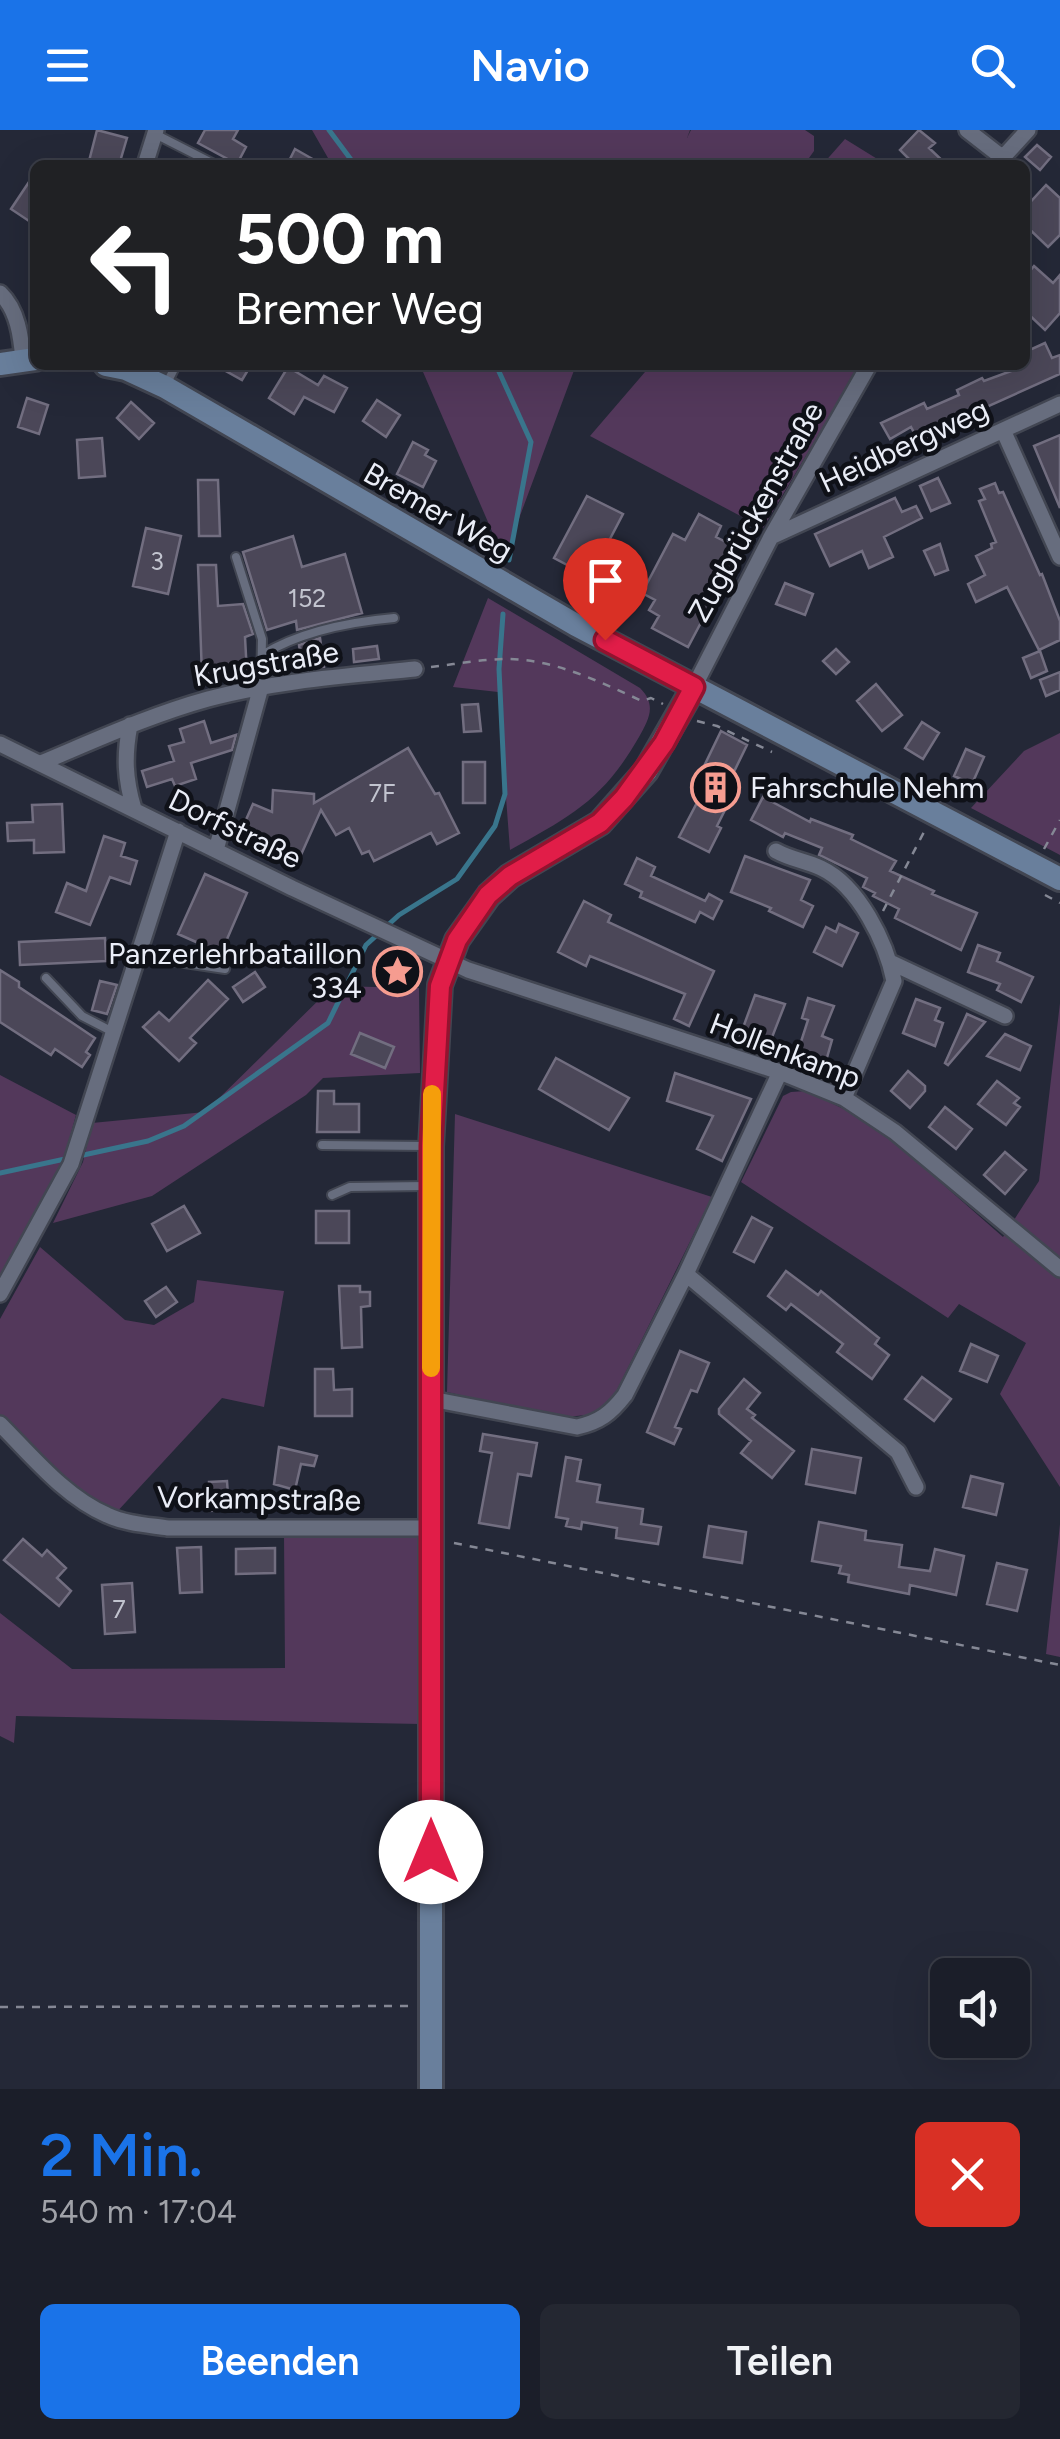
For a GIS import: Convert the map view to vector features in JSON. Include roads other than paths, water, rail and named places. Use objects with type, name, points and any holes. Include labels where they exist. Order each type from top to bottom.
[{"type":"main road","name":"Bremer Weg","points":[[128,370],[165,386],[491,578],[1060,879]]},
{"type":"main road","points":[[430,2089],[431,1146],[436,1012],[448,960],[471,916],[488,895],[520,870],[600,823],[624,798],[664,743],[694,687]]},
{"type":"street","points":[[967,130],[998,160]]},
{"type":"street","points":[[1000,160],[1028,130]]},
{"type":"street","points":[[147,160],[155,132]]},
{"type":"street","points":[[0,293],[20,331],[19,361]]},
{"type":"street","name":"Zugbrückenstraße","points":[[694,687],[771,537],[865,370]]},
{"type":"street","name":"Heidbergweg","points":[[771,537],[1060,404]]},
{"type":"street","points":[[1003,430],[1060,557]]},
{"type":"street","name":"Krugstraße","points":[[41,763],[130,725],[206,700],[261,687],[415,670]]},
{"type":"street","points":[[216,850],[261,687]]},
{"type":"street","points":[[130,725],[124,756],[134,809]]},
{"type":"street","name":"Dorfstraße","points":[[0,744],[448,960]]},
{"type":"street","points":[[0,1294],[70,1164],[178,831]]},
{"type":"street","points":[[776,851],[834,876],[858,901],[890,962],[894,980],[844,1098]]},
{"type":"street","name":"Hollenkamp","points":[[448,960],[468,970],[780,1072],[844,1098],[896,1132],[1060,1268]]},
{"type":"street","points":[[890,962],[1005,1016]]},
{"type":"street","points":[[432,1399],[577,1427],[596,1423],[613,1412],[626,1395],[686,1274],[780,1072]]},
{"type":"street","points":[[686,1274],[898,1452],[916,1488]]},
{"type":"street","name":"Vorkampstraße","points":[[0,1424],[74,1495],[109,1516],[128,1522],[168,1528],[432,1528]]},
{"type":"lane","points":[[155,132],[207,160]]},
{"type":"lane","points":[[165,386],[173,370]]},
{"type":"lane","points":[[236,557],[262,639],[261,687]]},
{"type":"lane","points":[[262,656],[286,640],[362,620],[394,618]]},
{"type":"lane","points":[[138,956],[225,969]]},
{"type":"lane","points":[[46,978],[82,1016],[113,1032]]},
{"type":"lane","points":[[322,1145],[431,1146]]},
{"type":"lane","points":[[332,1195],[350,1187],[431,1186]]},
{"type":"waterway","points":[[329,130],[351,160]]},
{"type":"waterway","points":[[498,370],[531,442],[509,560]]},
{"type":"waterway","points":[[0,1173],[148,1141],[184,1126],[328,1023],[366,945],[399,915],[457,879],[495,826],[505,794],[499,669],[503,614]]},
{"type":"place","name":"Fahrschule Nehm","points":[[715,788]]},
{"type":"place","name":"Panzerlehrbataillon 334","points":[[397,971]]}]
